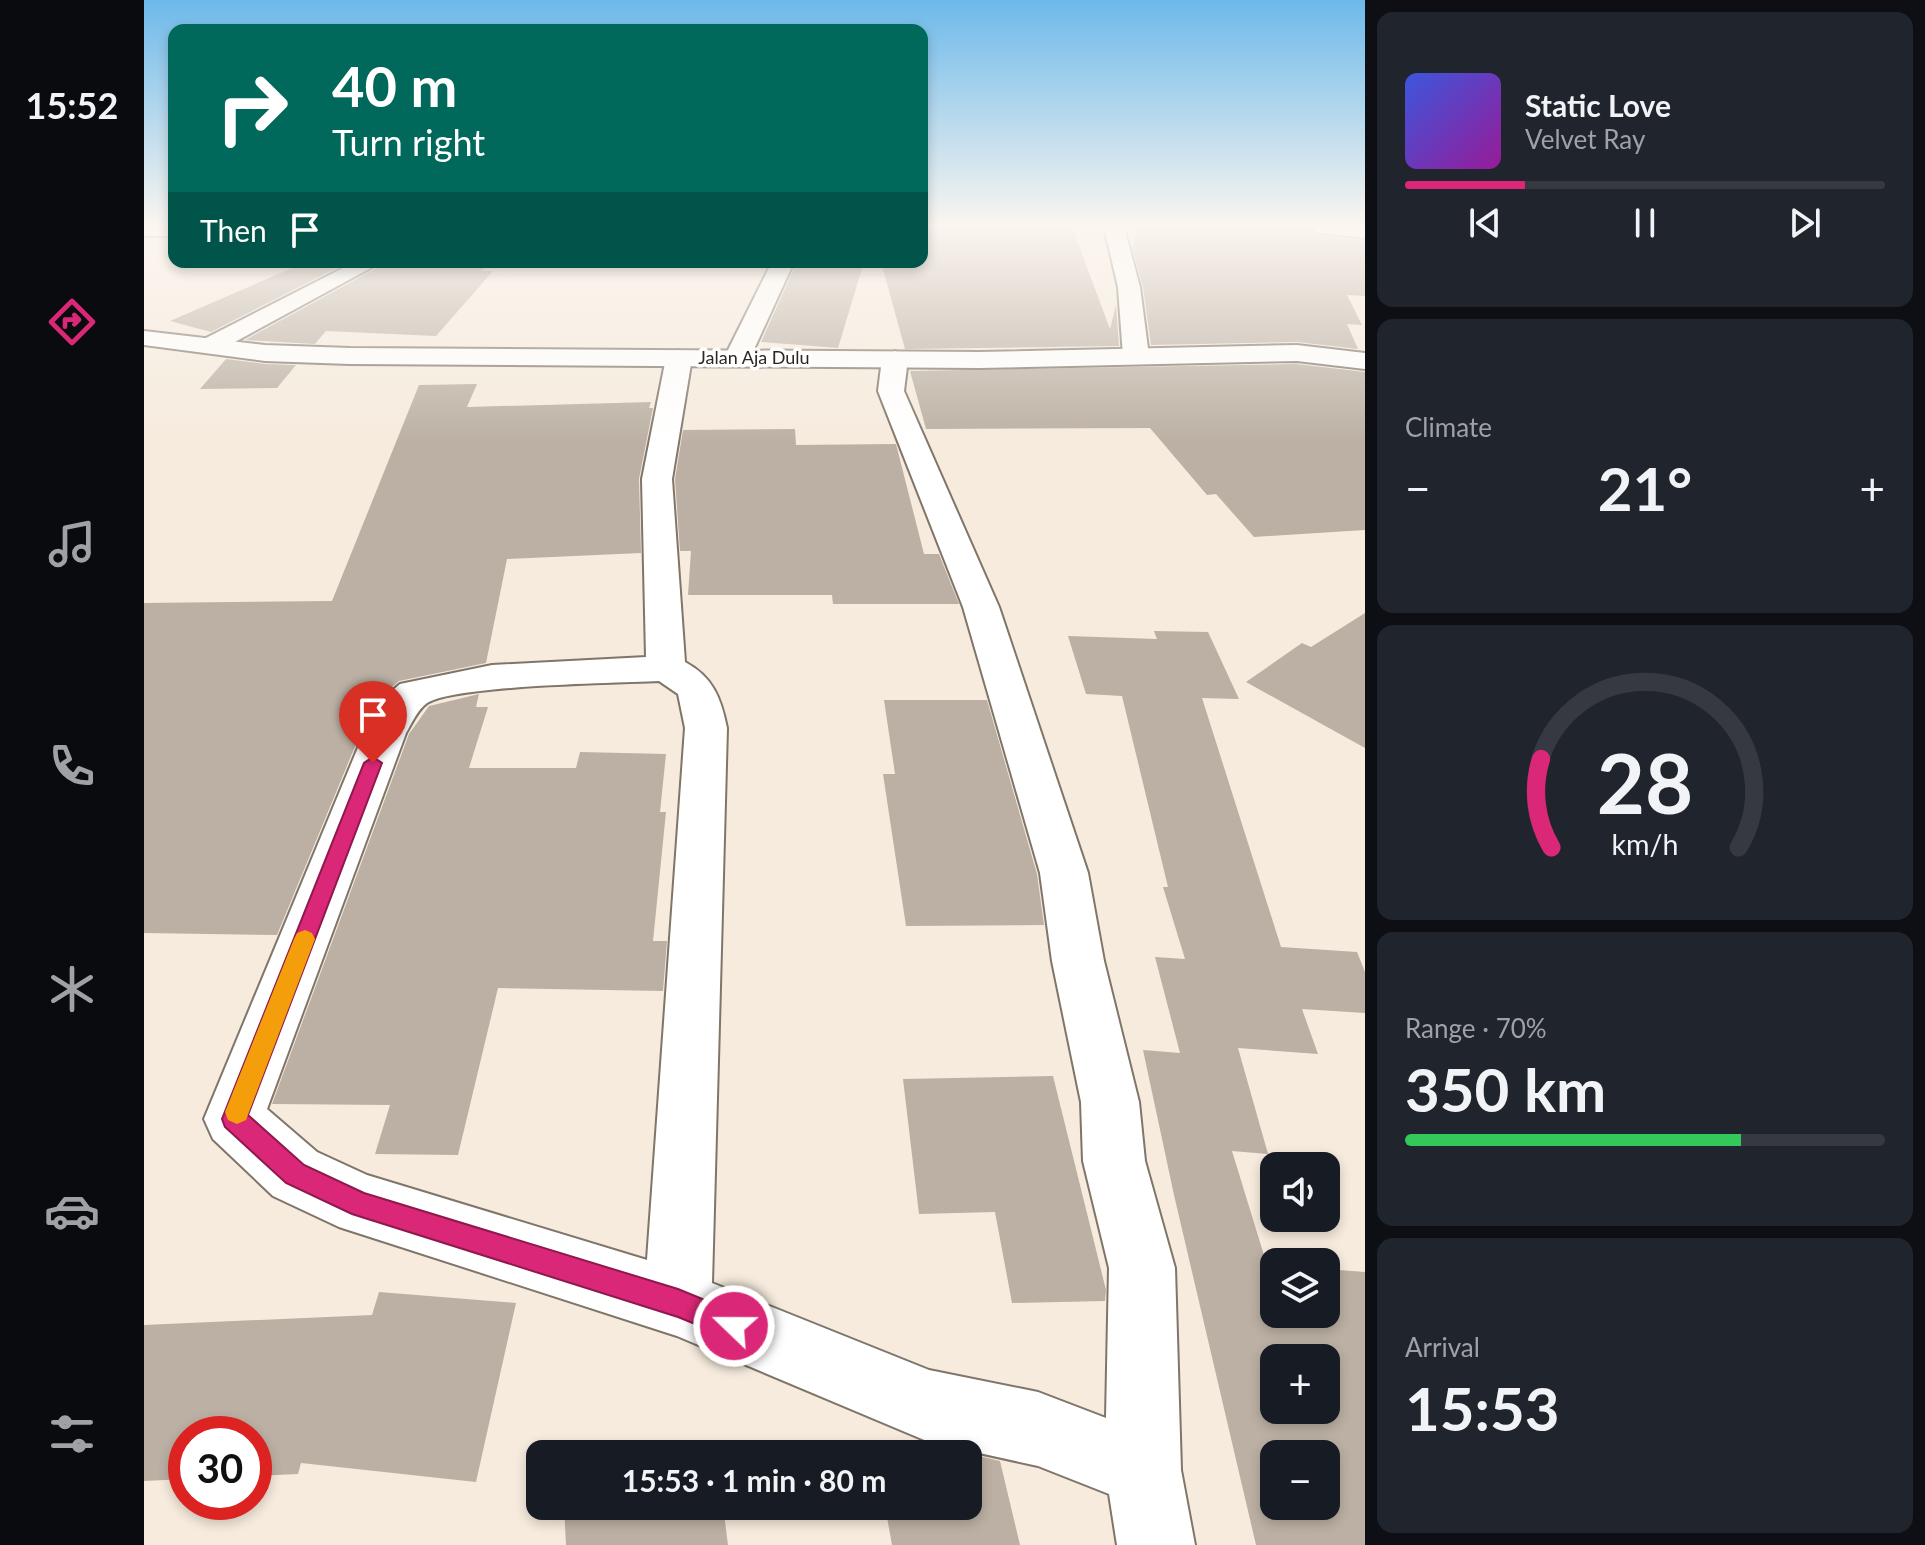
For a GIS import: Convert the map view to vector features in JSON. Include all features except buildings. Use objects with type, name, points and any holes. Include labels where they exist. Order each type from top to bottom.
[{"type":"street","points":[[211,345],[299,299]]},
{"type":"street","points":[[737,358],[765,299]]},
{"type":"street","points":[[1130,299],[1136,356]]},
{"type":"street","name":"Jalan Aja Dulu","points":[[144,338],[265,353],[895,359],[1297,353],[1365,361]]},
{"type":"street","points":[[666,668],[657,479],[679,358]]},
{"type":"street","points":[[895,359],[891,391],[981,607],[1064,873],[1078,961],[1110,1102],[1114,1161],[1142,1268],[1143,1470],[1156,1545]]},
{"type":"street","points":[[678,1303],[706,728],[701,693],[690,681],[666,668],[492,678],[414,693],[400,707],[385,733],[234,1119],[295,1174],[361,1205],[678,1303],[929,1406],[1038,1429],[1143,1470]]},
{"type":"slow traffic","points":[[237,1112],[305,939]]},
{"type":"route","points":[[373,763],[234,1119],[295,1174],[361,1205],[678,1303],[734,1326]]}]
